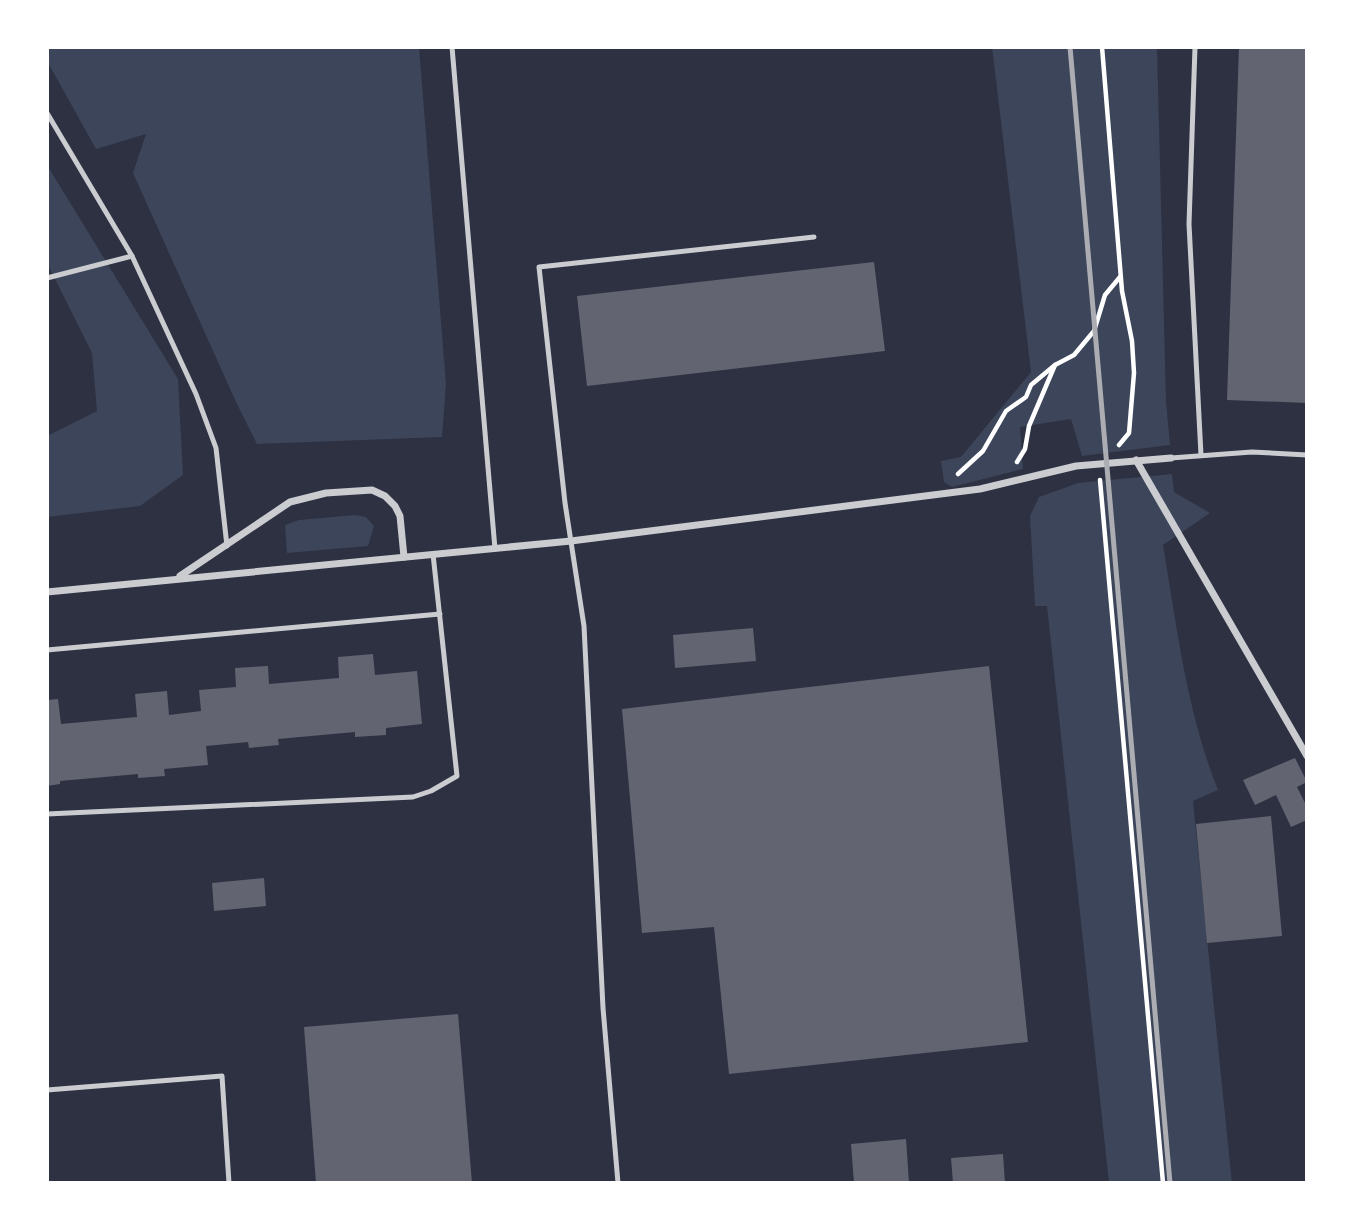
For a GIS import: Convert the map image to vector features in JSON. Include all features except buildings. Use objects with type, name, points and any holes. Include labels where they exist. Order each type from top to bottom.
[{"type":"street","points":[[47,592],[179,577],[571,541],[939,495],[1003,485],[1056,470],[1105,462],[1171,458]]},
{"type":"street","points":[[1136,460],[1307,756]]},
{"type":"street","points":[[179,577],[290,502],[326,493],[372,490],[385,496],[395,506],[402,528],[404,557]]},
{"type":"lane","points":[[452,47],[495,549]]},
{"type":"lane","points":[[1195,47],[1189,224],[1201,456]]},
{"type":"lane","points":[[47,113],[132,256],[196,394],[216,448],[227,546]]},
{"type":"lane","points":[[618,1183],[603,1008],[584,626],[571,541],[539,267],[814,237]]},
{"type":"lane","points":[[47,278],[132,256]]},
{"type":"lane","points":[[1171,458],[1271,452],[1307,455]]},
{"type":"lane","points":[[47,814],[413,797],[432,791],[457,776],[433,554]]},
{"type":"lane","points":[[47,650],[440,614]]},
{"type":"lane","points":[[47,1090],[222,1076],[229,1183]]},
{"type":"path","points":[[1102,47],[1121,276],[1132,341],[1134,373],[1129,433],[1105,462],[1099,481],[1163,1183]]},
{"type":"path","points":[[939,495],[983,451],[1006,411],[1026,397],[1031,385],[1055,365],[1074,355],[1094,331],[1105,295],[1121,276]]},
{"type":"path","points":[[1003,485],[1025,449],[1029,426],[1055,365]]},
{"type":"shaded area","points":[[47,47],[419,47],[446,384],[442,437],[257,444],[133,173],[146,134],[96,149],[47,61]]},
{"type":"shaded area","points":[[992,47],[1157,47],[1166,401],[1170,445],[1082,456],[1071,419],[1020,427],[1023,469],[952,487],[944,482],[941,461],[961,457],[1031,372]]},
{"type":"shaded area","points":[[47,165],[178,379],[183,475],[140,506],[47,517],[47,436],[97,411],[92,353],[47,263]]},
{"type":"shaded area","points":[[1172,474],[1174,492],[1210,513],[1163,545],[1191,700],[1218,790],[1193,801],[1232,1183],[1109,1183],[1047,606],[1035,606],[1030,516],[1039,497],[1078,483]]},
{"type":"shaded area","points":[[355,515],[366,517],[374,526],[368,546],[287,553],[285,525],[299,520]]},
{"type":"railway","points":[[1070,47],[1170,1183]]}]
